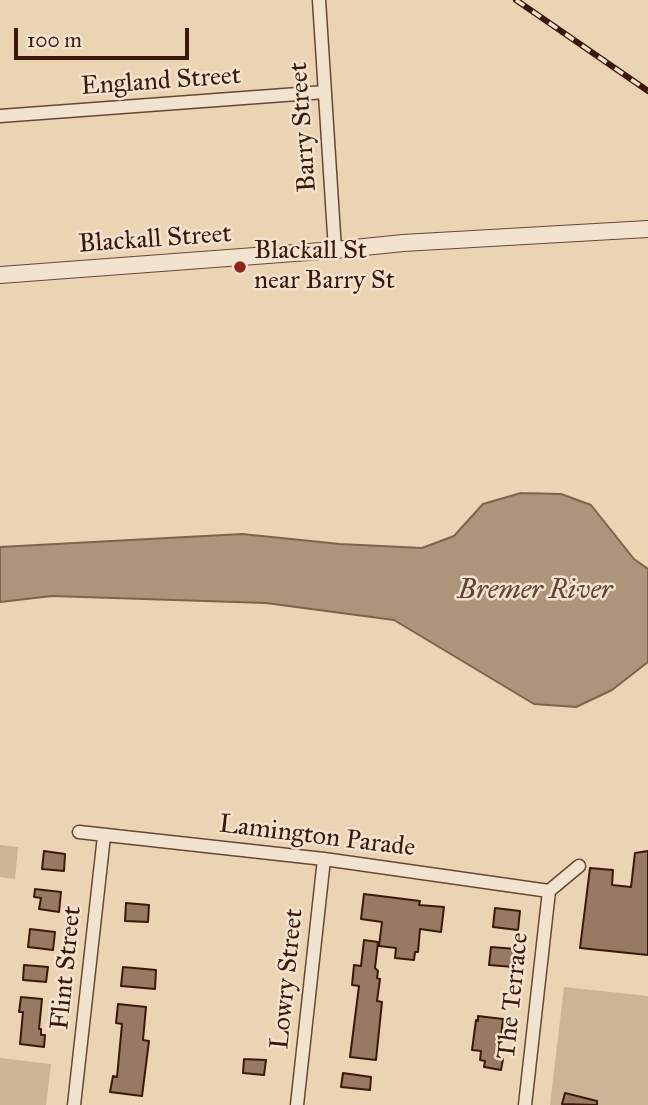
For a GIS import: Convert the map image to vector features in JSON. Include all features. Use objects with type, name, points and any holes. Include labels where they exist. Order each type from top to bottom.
[{"type":"street","name":"Barry Street","points":[[319,0],[335,250]]},
{"type":"street","name":"England Street","points":[[0,116],[325,92]]},
{"type":"street","name":"Blackall Street","points":[[0,275],[411,242],[648,229]]},
{"type":"street","name":"Lamington Parade","points":[[79,832],[324,859],[549,891]]},
{"type":"street","name":"Flint Street","points":[[74,1105],[104,836]]},
{"type":"street","name":"Lowry Street","points":[[297,1105],[324,859]]},
{"type":"street","points":[[549,891],[579,866]]},
{"type":"street","name":"The Terrace","points":[[525,1105],[549,891]]},
{"type":"shaded area","points":[[0,845],[18,847],[15,879],[0,877]]},
{"type":"shaded area","points":[[564,987],[648,996],[648,1105],[550,1105]]},
{"type":"shaded area","points":[[0,1058],[51,1064],[46,1105],[0,1105]]},
{"type":"water","name":"Bremer River","points":[[521,493],[561,494],[591,505],[634,559],[648,569],[648,662],[612,690],[576,707],[534,704],[394,620],[266,603],[52,596],[0,602],[0,547],[242,534],[340,544],[422,548],[454,536],[483,504]]},
{"type":"building","points":[[44,851],[65,854],[64,871],[42,869]]},
{"type":"building","points":[[648,851],[648,955],[580,948],[590,868],[613,870],[612,885],[631,887],[635,853]]},
{"type":"building","points":[[35,889],[61,892],[59,912],[39,909],[41,898],[34,897]]},
{"type":"building","points":[[364,894],[444,907],[441,932],[420,929],[418,952],[415,952],[414,960],[395,958],[396,948],[379,946],[382,922],[361,919]]},
{"type":"building","points":[[126,903],[149,905],[148,922],[125,921]]},
{"type":"building","points":[[495,908],[520,911],[518,930],[493,927]]},
{"type":"building","points":[[30,929],[55,932],[53,950],[28,947]]},
{"type":"building","points":[[364,940],[378,942],[375,968],[378,971],[377,978],[380,979],[377,1001],[382,1002],[376,1060],[350,1057],[359,986],[352,985],[354,965],[361,966]]},
{"type":"building","points":[[491,947],[516,949],[514,967],[489,965]]},
{"type":"building","points":[[24,965],[48,967],[46,982],[23,980]]},
{"type":"building","points":[[123,967],[156,970],[155,989],[121,986]]},
{"type":"building","points":[[21,997],[42,999],[39,1029],[41,1035],[45,1035],[44,1047],[20,1044],[23,1012],[19,1012]]},
{"type":"building","points":[[118,1004],[146,1007],[143,1040],[149,1041],[142,1096],[110,1092],[113,1076],[117,1077],[122,1024],[116,1023]]},
{"type":"building","points":[[478,1016],[503,1019],[499,1054],[499,1058],[503,1059],[501,1070],[484,1067],[485,1061],[480,1060],[481,1051],[472,1050]]},
{"type":"building","points":[[244,1059],[266,1060],[264,1075],[243,1073]]},
{"type":"building","points":[[343,1073],[371,1077],[370,1090],[341,1087]]},
{"type":"building","points":[[565,1093],[597,1101],[597,1105],[562,1104]]},
{"type":"railway","points":[[516,0],[648,91]]},
{"type":"place","name":"Blackall St near Barry St","points":[[240,267]]}]
